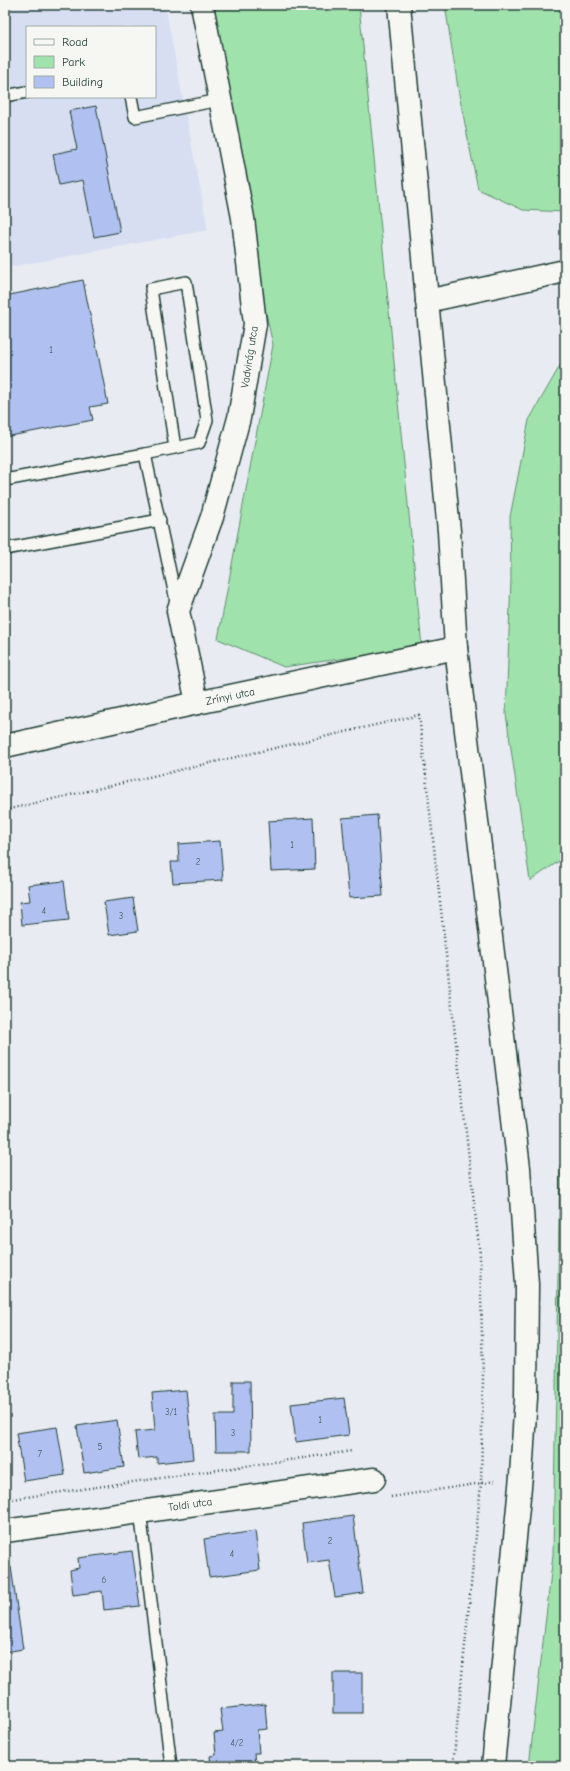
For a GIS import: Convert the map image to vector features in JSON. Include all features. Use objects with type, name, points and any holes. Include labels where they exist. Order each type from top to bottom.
[{"type":"main road","name":"Vadvirág utca","points":[[178,611],[212,517],[239,418],[255,324],[243,218],[219,100],[202,5]]},
{"type":"main road","points":[[399,5],[449,531],[456,648],[519,1168],[527,1284],[526,1397],[521,1468],[493,1766]]},
{"type":"main road","points":[[427,301],[565,271]]},
{"type":"main road","points":[[178,611],[197,703]]},
{"type":"main road","name":"Zrínyi utca","points":[[5,746],[197,703],[456,648]]},
{"type":"main road","name":"Toldi utca","points":[[5,1531],[374,1479]]},
{"type":"lane","points":[[5,96],[26,92]]},
{"type":"lane","points":[[131,98],[135,117],[219,100]]},
{"type":"lane","points":[[5,480],[146,454],[175,448],[199,443],[207,420],[186,282],[151,289],[175,448]]},
{"type":"lane","points":[[146,454],[178,611]]},
{"type":"lane","points":[[5,549],[160,520]]},
{"type":"lane","points":[[140,1511],[171,1766]]},
{"type":"path","points":[[5,810],[419,715],[470,1153],[480,1271],[483,1378],[481,1484],[453,1766]]},
{"type":"path","points":[[5,1500],[352,1451]]},
{"type":"shaded area","points":[[5,5],[165,5],[208,230],[5,268]]},
{"type":"green space","points":[[201,5],[359,5],[422,647],[284,667],[218,639],[273,345],[219,100]]},
{"type":"green space","points":[[445,5],[565,5],[565,212],[523,210],[478,189],[459,94]]},
{"type":"green space","points":[[565,357],[565,857],[530,881],[506,714],[511,578],[510,517],[529,420]]},
{"type":"green space","points":[[560,1165],[565,1169],[565,1766],[529,1766],[553,1555]]},
{"type":"building","points":[[96,106],[120,232],[94,237],[83,180],[59,185],[53,154],[77,149],[69,111]]},
{"type":"building","points":[[83,280],[108,404],[90,407],[93,420],[5,437],[5,296]]},
{"type":"building","points":[[377,815],[383,896],[349,898],[342,818]]},
{"type":"building","points":[[313,818],[315,869],[271,871],[268,821]]},
{"type":"building","points":[[220,841],[223,880],[173,883],[171,862],[179,862],[178,844]]},
{"type":"building","points":[[64,881],[69,920],[22,925],[20,902],[30,901],[28,885]]},
{"type":"building","points":[[133,898],[138,931],[109,935],[104,902]]},
{"type":"building","points":[[233,1381],[250,1381],[251,1451],[216,1451],[215,1415],[233,1415]]},
{"type":"building","points":[[186,1390],[193,1459],[157,1463],[157,1457],[138,1459],[135,1432],[155,1430],[152,1393]]},
{"type":"building","points":[[344,1398],[349,1435],[296,1442],[291,1404]]},
{"type":"building","points":[[117,1420],[124,1467],[84,1473],[77,1426]]},
{"type":"building","points":[[57,1427],[65,1475],[24,1481],[16,1433]]},
{"type":"building","points":[[353,1516],[363,1593],[335,1597],[329,1560],[307,1563],[302,1523]]},
{"type":"building","points":[[255,1531],[260,1570],[209,1577],[204,1539]]},
{"type":"building","points":[[132,1551],[140,1606],[104,1610],[102,1591],[73,1595],[70,1570],[79,1568],[78,1558]]},
{"type":"building","points":[[11,1567],[23,1649],[5,1652],[5,1568]]},
{"type":"building","points":[[333,1673],[362,1673],[362,1713],[333,1713]]},
{"type":"building","points":[[265,1704],[267,1729],[257,1730],[259,1753],[254,1753],[255,1766],[211,1766],[210,1756],[216,1755],[214,1733],[223,1732],[220,1709]]}]
